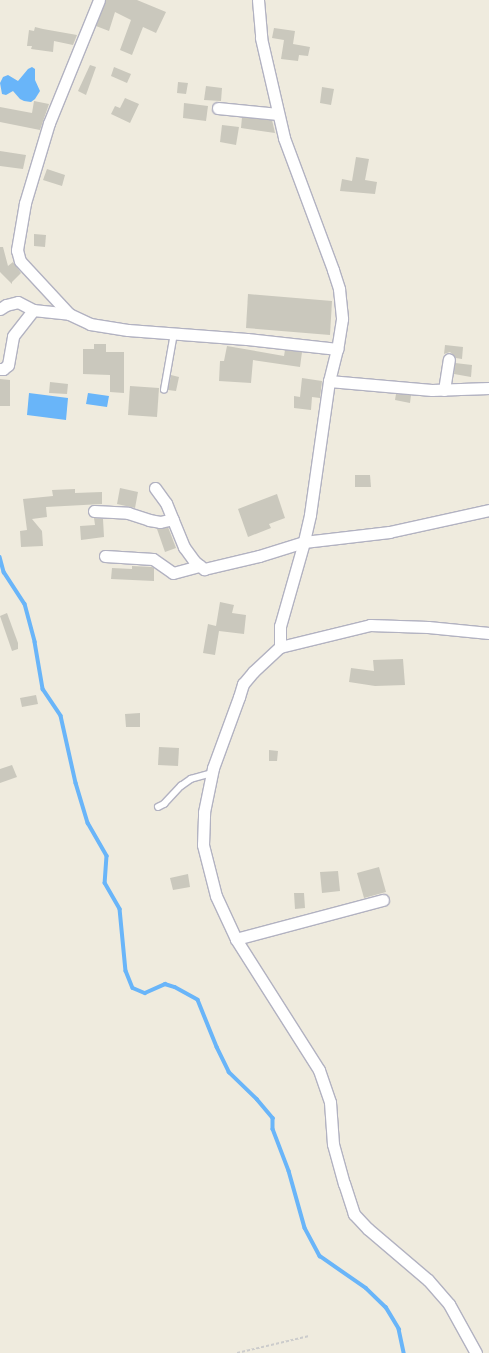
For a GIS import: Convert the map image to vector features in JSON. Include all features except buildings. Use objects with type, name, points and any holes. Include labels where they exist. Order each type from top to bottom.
[{"type":"street","points":[[69,314],[20,261],[17,250],[26,203],[50,123],[99,0]]},
{"type":"street","points":[[258,0],[261,38],[284,138],[333,270],[339,289],[342,319],[337,349],[329,381],[315,481],[304,542],[280,626],[280,647]]},
{"type":"street","points":[[218,108],[278,114]]},
{"type":"street","points":[[0,309],[6,305],[18,302],[33,310],[69,314],[90,324],[107,328],[337,349]]},
{"type":"street","points":[[0,369],[3,369],[8,365],[13,336],[33,310]]},
{"type":"street","points":[[444,390],[449,359]]},
{"type":"street","points":[[329,381],[432,390],[489,388]]},
{"type":"street","points":[[155,488],[166,504],[184,547],[200,566],[208,569],[259,556],[304,542],[389,532],[489,510]]},
{"type":"street","points":[[94,511],[128,513],[160,522],[173,519]]},
{"type":"street","points":[[105,556],[153,559],[173,573],[200,566]]},
{"type":"street","points":[[476,1353],[449,1304],[428,1280],[368,1229],[354,1214],[333,1144],[330,1102],[319,1070],[236,939],[216,896],[203,845],[204,812],[212,772],[226,728],[244,684],[253,672],[280,647],[370,625],[428,627],[489,633]]},
{"type":"street","points":[[236,939],[383,900]]},
{"type":"lane","points":[[164,390],[174,334]]},
{"type":"lane","points":[[158,807],[164,804],[180,786],[191,779],[212,772]]},
{"type":"path","points":[[237,1353],[309,1336]]},
{"type":"water","points":[[32,67],[35,69],[35,80],[40,91],[35,99],[31,102],[24,101],[20,99],[13,91],[6,95],[2,94],[0,83],[3,77],[8,75],[18,81],[28,69]]},
{"type":"water","points":[[29,393],[68,398],[66,420],[27,415]]},
{"type":"water","points":[[88,393],[109,396],[107,407],[86,404]]},
{"type":"waterway","points":[[0,557],[4,572],[25,604],[35,642],[43,689],[61,716],[76,783],[88,823],[107,856],[105,883],[120,909],[126,971],[133,988],[145,993],[165,984],[175,987],[198,1000],[229,1072],[257,1099],[273,1118],[273,1129],[289,1171],[305,1228],[320,1256],[366,1288],[386,1307],[399,1329],[404,1353]]}]
